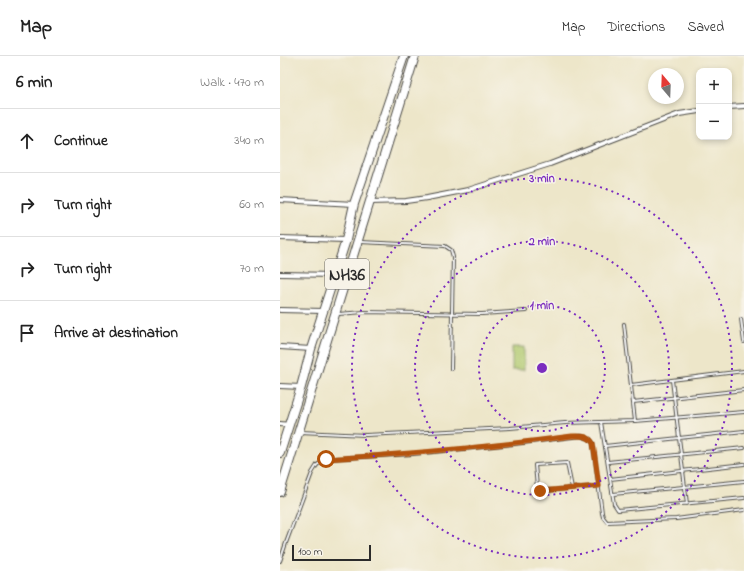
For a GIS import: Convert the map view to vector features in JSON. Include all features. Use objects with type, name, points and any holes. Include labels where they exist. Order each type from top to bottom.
[{"type":"highway","name":"NH36","points":[[280,452],[290,425],[311,349],[346,240],[354,204],[404,56]]},
{"type":"highway","name":"NH36","points":[[280,492],[415,56]]},
{"type":"street","points":[[732,107],[744,106]]},
{"type":"street","points":[[370,202],[420,199],[468,190],[550,164],[679,114],[696,111]]},
{"type":"street","points":[[280,200],[354,204]]},
{"type":"street","points":[[280,238],[346,240]]},
{"type":"street","points":[[280,274],[335,275]]},
{"type":"street","points":[[280,310],[323,312]]},
{"type":"street","points":[[280,347],[311,349]]},
{"type":"street","points":[[280,386],[301,387]]},
{"type":"street","points":[[280,424],[290,425]]},
{"type":"lane","points":[[357,242],[445,246],[451,250],[453,256],[451,368]]},
{"type":"lane","points":[[335,314],[364,312],[482,314],[526,310]]},
{"type":"lane","points":[[741,319],[744,342]]},
{"type":"lane","points":[[624,324],[634,421]]},
{"type":"lane","points":[[631,385],[744,371]]},
{"type":"lane","points":[[672,380],[687,504]]},
{"type":"lane","points":[[633,402],[744,390]]},
{"type":"lane","points":[[299,432],[366,435],[510,428],[565,423],[634,421],[744,412]]},
{"type":"lane","points":[[601,422],[615,508],[618,510],[744,498]]},
{"type":"lane","points":[[605,446],[744,431]]},
{"type":"lane","points":[[280,561],[312,473],[317,465],[326,459],[420,453],[581,436],[590,439],[593,443],[602,513],[605,520],[608,522],[676,519],[744,510]]},
{"type":"lane","points":[[608,462],[744,448]]},
{"type":"lane","points":[[572,488],[567,462],[535,465],[537,487],[539,490],[543,491],[599,486]]},
{"type":"lane","points":[[610,479],[744,464]]},
{"type":"lane","points":[[613,494],[744,480]]},
{"type":"green space","points":[[512,347],[524,347],[524,370],[512,370]]},
{"type":"route","points":[[326,459],[412,454],[514,444],[572,436],[581,436],[590,439],[593,443],[599,486],[540,491]]}]
